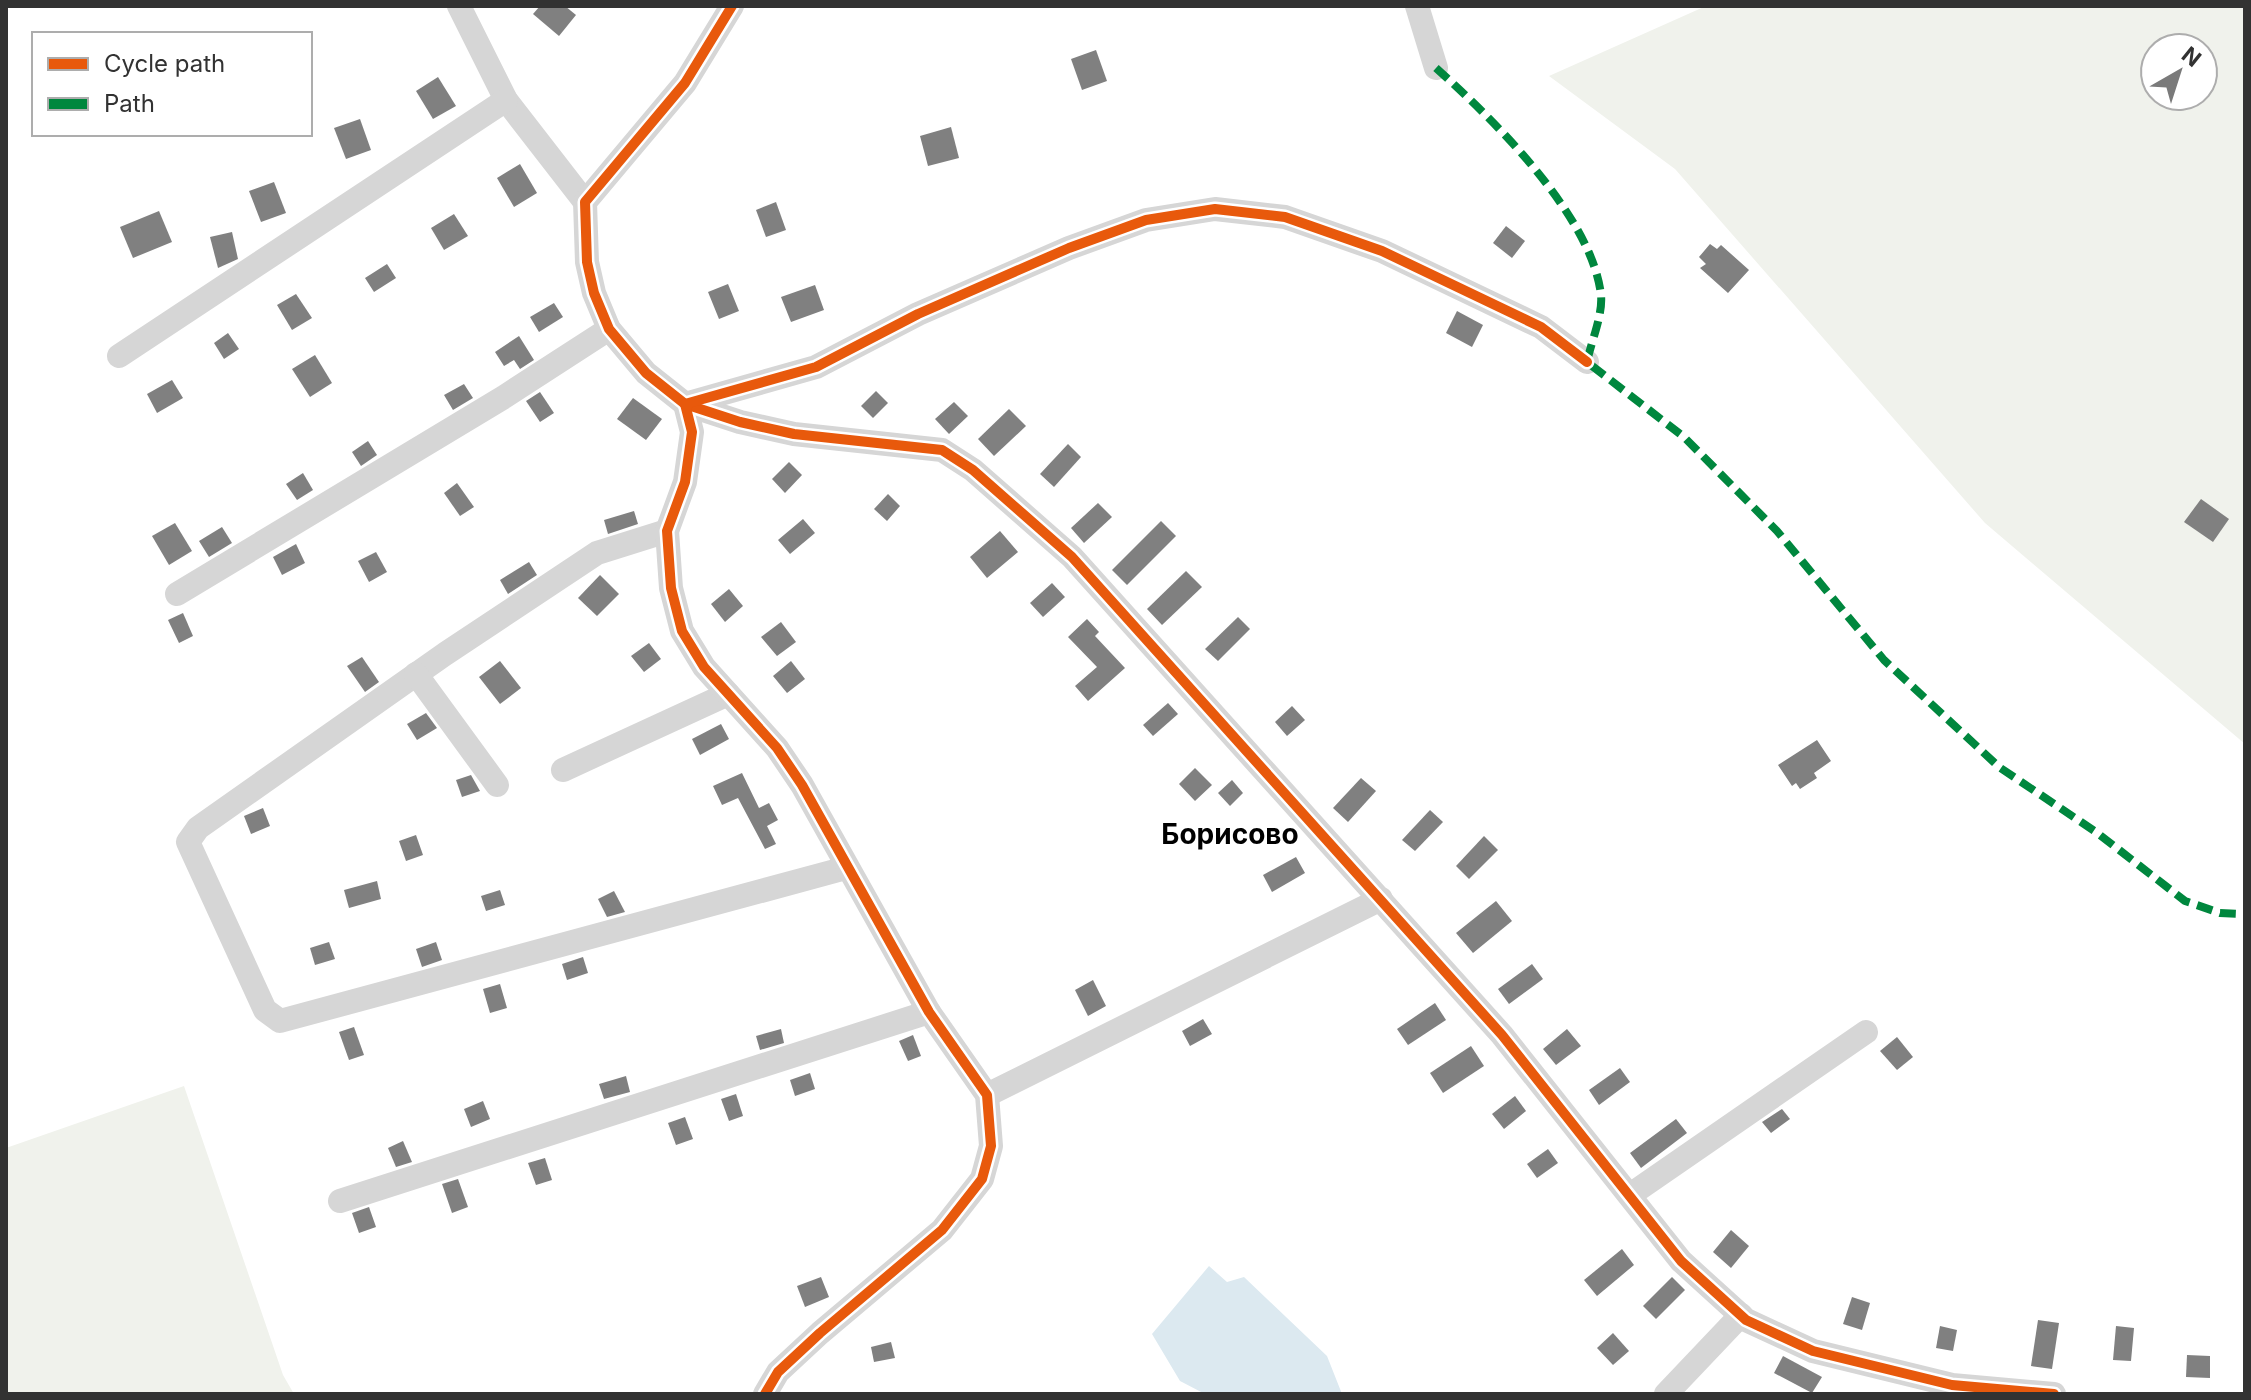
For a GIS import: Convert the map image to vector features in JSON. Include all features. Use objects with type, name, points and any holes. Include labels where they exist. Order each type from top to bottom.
[{"type":"street","points":[[459,6],[506,100],[585,202],[587,262],[594,293],[609,329],[646,373],[685,404],[740,422],[794,434],[942,450],[973,470],[1072,557],[1502,1035],[1681,1261],[1741,1315],[1813,1351],[1952,1385],[2054,1394]]},
{"type":"street","points":[[585,202],[685,83],[732,6]]},
{"type":"street","points":[[1417,6],[1436,68]]},
{"type":"street","points":[[119,356],[506,100]]},
{"type":"street","points":[[685,404],[816,367],[918,314],[1069,248],[1146,220],[1215,209],[1285,217],[1382,251],[1541,327],[1587,362]]},
{"type":"street","points":[[177,594],[504,397],[609,329]]},
{"type":"street","points":[[685,404],[692,432],[685,482],[667,531],[671,588],[682,631],[704,667],[785,761],[929,1012],[987,1095],[991,1146],[982,1179],[942,1230],[820,1333],[778,1372],[765,1394]]},
{"type":"street","points":[[667,531],[597,553],[416,674],[198,828],[188,842],[265,1010],[280,1021],[846,868]]},
{"type":"street","points":[[416,674],[497,785]]},
{"type":"street","points":[[563,770],[728,694]]},
{"type":"street","points":[[987,1095],[1381,899]]},
{"type":"street","points":[[340,1201],[929,1012]]},
{"type":"street","points":[[1630,1195],[1866,1032]]},
{"type":"street","points":[[1666,1394],[1741,1315]]},
{"type":"shaded area","points":[[1706,6],[2245,6],[2245,744],[1985,523],[1675,169],[1549,76]]},
{"type":"shaded area","points":[[184,1086],[283,1375],[294,1394],[6,1394],[6,1148]]},
{"type":"shaded area","points":[[1209,1266],[1227,1282],[1244,1277],[1327,1356],[1342,1394],[1205,1394],[1180,1381],[1152,1334]]},
{"type":"building","points":[[540,6],[565,6],[576,15],[559,36],[533,14]]},
{"type":"building","points":[[1096,50],[1107,81],[1082,90],[1071,59]]},
{"type":"building","points":[[438,77],[456,106],[433,119],[416,91]]},
{"type":"building","points":[[360,119],[371,150],[346,159],[334,128]]},
{"type":"building","points":[[951,127],[959,158],[928,166],[920,136]]},
{"type":"building","points":[[520,164],[537,193],[514,207],[497,178]]},
{"type":"building","points":[[274,182],[286,213],[261,222],[249,191]]},
{"type":"building","points":[[776,202],[786,230],[766,237],[756,210]]},
{"type":"building","points":[[159,211],[172,242],[133,258],[120,227]]},
{"type":"building","points":[[454,214],[468,236],[444,250],[431,228]]},
{"type":"building","points":[[1506,226],[1525,241],[1512,258],[1493,243]]},
{"type":"building","points":[[232,232],[238,259],[218,268],[210,237]]},
{"type":"building","points":[[1710,244],[1717,249],[1721,245],[1749,270],[1728,293],[1700,268],[1706,264],[1699,257]]},
{"type":"building","points":[[387,264],[396,278],[374,292],[365,278]]},
{"type":"building","points":[[728,284],[739,311],[719,319],[708,292]]},
{"type":"building","points":[[815,285],[824,310],[791,322],[781,297]]},
{"type":"building","points":[[296,294],[312,318],[292,330],[277,305]]},
{"type":"building","points":[[554,303],[563,317],[539,332],[530,317]]},
{"type":"building","points":[[1457,311],[1483,325],[1472,347],[1446,333]]},
{"type":"building","points":[[228,333],[239,349],[224,359],[214,343]]},
{"type":"building","points":[[519,336],[534,360],[520,369],[514,360],[504,366],[495,352]]},
{"type":"building","points":[[315,355],[332,383],[310,397],[292,369]]},
{"type":"building","points":[[172,380],[183,398],[157,413],[147,394]]},
{"type":"building","points":[[464,384],[473,398],[453,410],[444,395]]},
{"type":"building","points":[[876,391],[888,403],[873,418],[861,406]]},
{"type":"building","points":[[540,392],[554,413],[540,422],[526,401]]},
{"type":"building","points":[[633,398],[662,419],[646,440],[617,419]]},
{"type":"building","points":[[954,402],[968,416],[949,434],[935,419]]},
{"type":"building","points":[[1009,409],[1026,426],[994,456],[978,439]]},
{"type":"building","points":[[368,441],[377,455],[361,466],[352,452]]},
{"type":"building","points":[[1068,444],[1081,457],[1054,487],[1040,474]]},
{"type":"building","points":[[789,462],[802,475],[785,493],[772,479]]},
{"type":"building","points":[[303,473],[313,490],[297,500],[286,484]]},
{"type":"building","points":[[457,483],[474,507],[460,516],[444,493]]},
{"type":"building","points":[[888,494],[900,506],[887,521],[874,509]]},
{"type":"building","points":[[2201,499],[2229,519],[2213,542],[2184,522]]},
{"type":"building","points":[[1098,503],[1112,517],[1084,543],[1071,528]]},
{"type":"building","points":[[634,511],[638,524],[608,534],[604,520]]},
{"type":"building","points":[[803,519],[815,533],[790,554],[778,540]]},
{"type":"building","points":[[1161,521],[1176,536],[1127,585],[1112,570]]},
{"type":"building","points":[[175,523],[192,551],[169,565],[152,536]]},
{"type":"building","points":[[222,527],[232,543],[209,557],[199,541]]},
{"type":"building","points":[[1000,531],[1018,552],[987,578],[970,557]]},
{"type":"building","points":[[296,544],[305,563],[282,575],[273,557]]},
{"type":"building","points":[[376,552],[387,572],[369,582],[358,561]]},
{"type":"building","points":[[529,562],[537,575],[508,594],[500,580]]},
{"type":"building","points":[[1186,571],[1202,587],[1162,625],[1147,609]]},
{"type":"building","points":[[600,575],[619,594],[597,616],[578,598]]},
{"type":"building","points":[[1052,583],[1065,597],[1043,617],[1030,603]]},
{"type":"building","points":[[729,589],[743,606],[725,622],[711,604]]},
{"type":"building","points":[[183,613],[193,636],[179,643],[168,620]]},
{"type":"building","points":[[1238,617],[1250,629],[1218,661],[1205,649]]},
{"type":"building","points":[[1087,619],[1099,632],[1095,636],[1125,668],[1088,701],[1075,686],[1097,667],[1068,637]]},
{"type":"building","points":[[781,622],[796,642],[777,656],[761,637]]},
{"type":"building","points":[[649,643],[661,659],[644,672],[631,656]]},
{"type":"building","points":[[362,657],[379,682],[365,692],[347,666]]},
{"type":"building","points":[[500,661],[521,688],[500,704],[479,677]]},
{"type":"building","points":[[791,661],[805,679],[787,693],[773,676]]},
{"type":"building","points":[[1168,703],[1178,714],[1153,736],[1143,725]]},
{"type":"building","points":[[1292,706],[1305,720],[1287,736],[1275,722]]},
{"type":"building","points":[[426,713],[437,728],[417,740],[407,724]]},
{"type":"building","points":[[721,724],[729,739],[700,755],[692,739]]},
{"type":"building","points":[[1817,740],[1831,761],[1814,773],[1817,778],[1800,789],[1796,783],[1792,786],[1778,765]]},
{"type":"building","points":[[1195,768],[1212,785],[1195,801],[1179,784]]},
{"type":"building","points":[[742,773],[759,808],[769,803],[778,820],[767,826],[776,844],[765,849],[738,798],[722,805],[713,786]]},
{"type":"building","points":[[471,775],[480,791],[462,797],[456,780]]},
{"type":"building","points":[[1361,778],[1376,791],[1348,822],[1333,808]]},
{"type":"building","points":[[1232,780],[1243,793],[1230,806],[1218,793]]},
{"type":"building","points":[[263,808],[270,826],[251,834],[244,816]]},
{"type":"building","points":[[1430,810],[1443,822],[1415,851],[1402,840]]},
{"type":"building","points":[[416,835],[423,855],[406,861],[399,841]]},
{"type":"building","points":[[1484,836],[1498,850],[1469,879],[1456,866]]},
{"type":"building","points":[[1296,857],[1305,873],[1272,892],[1263,875]]},
{"type":"building","points":[[377,881],[381,899],[349,908],[344,890]]},
{"type":"building","points":[[500,890],[505,905],[486,911],[481,896]]},
{"type":"building","points":[[614,891],[625,912],[607,917],[598,899]]},
{"type":"building","points":[[1496,901],[1512,921],[1473,953],[1456,933]]},
{"type":"building","points":[[329,942],[335,959],[315,965],[310,948]]},
{"type":"building","points":[[436,942],[442,960],[422,967],[416,949]]},
{"type":"building","points":[[583,957],[588,973],[567,980],[562,964]]},
{"type":"building","points":[[1532,964],[1543,979],[1509,1004],[1498,989]]},
{"type":"building","points":[[1093,980],[1106,1006],[1088,1016],[1075,990]]},
{"type":"building","points":[[500,984],[507,1008],[490,1013],[483,989]]},
{"type":"building","points":[[1435,1003],[1446,1020],[1408,1045],[1397,1029]]},
{"type":"building","points":[[1203,1019],[1212,1034],[1190,1046],[1182,1031]]},
{"type":"building","points":[[354,1027],[364,1055],[349,1060],[339,1032]]},
{"type":"building","points":[[781,1029],[784,1043],[760,1050],[756,1036]]},
{"type":"building","points":[[1567,1029],[1581,1046],[1556,1065],[1543,1049]]},
{"type":"building","points":[[913,1035],[921,1056],[908,1061],[899,1041]]},
{"type":"building","points":[[1897,1037],[1913,1057],[1897,1070],[1880,1051]]},
{"type":"building","points":[[1471,1046],[1484,1066],[1443,1093],[1430,1073]]},
{"type":"building","points":[[1620,1068],[1630,1082],[1599,1105],[1589,1090]]},
{"type":"building","points":[[810,1073],[815,1089],[795,1096],[790,1080]]},
{"type":"building","points":[[626,1076],[630,1092],[604,1099],[599,1084]]},
{"type":"building","points":[[736,1094],[743,1116],[729,1121],[721,1099]]},
{"type":"building","points":[[1515,1096],[1526,1111],[1504,1129],[1492,1114]]},
{"type":"building","points":[[483,1101],[490,1119],[471,1127],[464,1109]]},
{"type":"building","points":[[1782,1109],[1790,1119],[1771,1133],[1762,1122]]},
{"type":"building","points":[[685,1117],[693,1139],[676,1145],[668,1123]]},
{"type":"building","points":[[1676,1119],[1687,1133],[1641,1168],[1630,1153]]},
{"type":"building","points":[[403,1141],[412,1162],[396,1167],[388,1148]]},
{"type":"building","points":[[1548,1149],[1558,1163],[1537,1178],[1527,1164]]},
{"type":"building","points":[[545,1158],[552,1180],[536,1185],[528,1163]]},
{"type":"building","points":[[458,1179],[468,1207],[452,1213],[442,1184]]},
{"type":"building","points":[[369,1207],[376,1227],[359,1233],[352,1213]]},
{"type":"building","points":[[1731,1230],[1749,1246],[1731,1268],[1713,1252]]},
{"type":"building","points":[[1622,1249],[1634,1265],[1597,1296],[1584,1280]]},
{"type":"building","points":[[821,1277],[829,1297],[805,1307],[797,1286]]},
{"type":"building","points":[[1672,1277],[1685,1290],[1656,1319],[1643,1306]]},
{"type":"building","points":[[1852,1297],[1870,1303],[1862,1330],[1843,1324]]},
{"type":"building","points":[[2038,1320],[2059,1323],[2052,1369],[2031,1366]]},
{"type":"building","points":[[1940,1326],[1957,1330],[1953,1351],[1936,1348]]},
{"type":"building","points":[[2116,1326],[2134,1328],[2131,1361],[2113,1360]]},
{"type":"building","points":[[1613,1333],[1629,1351],[1613,1365],[1597,1348]]},
{"type":"building","points":[[891,1342],[895,1358],[874,1362],[871,1347]]},
{"type":"building","points":[[2187,1355],[2210,1356],[2210,1378],[2186,1377]]},
{"type":"building","points":[[1783,1356],[1822,1377],[1812,1393],[1774,1373]]},
{"type":"marked path","points":[[1436,68],[1511,141],[1560,202],[1579,233],[1594,265],[1601,295],[1599,320],[1587,362],[1684,437],[1777,531],[1884,660],[1999,767],[2096,832],[2185,901],[2220,913],[2245,914]]},
{"type":"cycle path","points":[[732,6],[685,83],[585,202],[587,262],[594,293],[609,329],[646,373],[685,404],[740,422],[794,434],[942,450],[973,470],[1072,557],[1502,1035],[1681,1261],[1746,1320],[1813,1351],[1952,1385],[2054,1394]]},
{"type":"cycle path","points":[[765,1394],[778,1372],[820,1333],[942,1230],[982,1179],[991,1146],[987,1095],[929,1012],[802,785],[777,748],[704,667],[682,631],[671,588],[667,531],[685,482],[692,432],[685,404],[816,367],[918,314],[1069,248],[1146,220],[1215,209],[1285,217],[1382,251],[1541,327],[1587,362]]},
{"type":"district","name":"Борисово","points":[[1230,834]]}]
